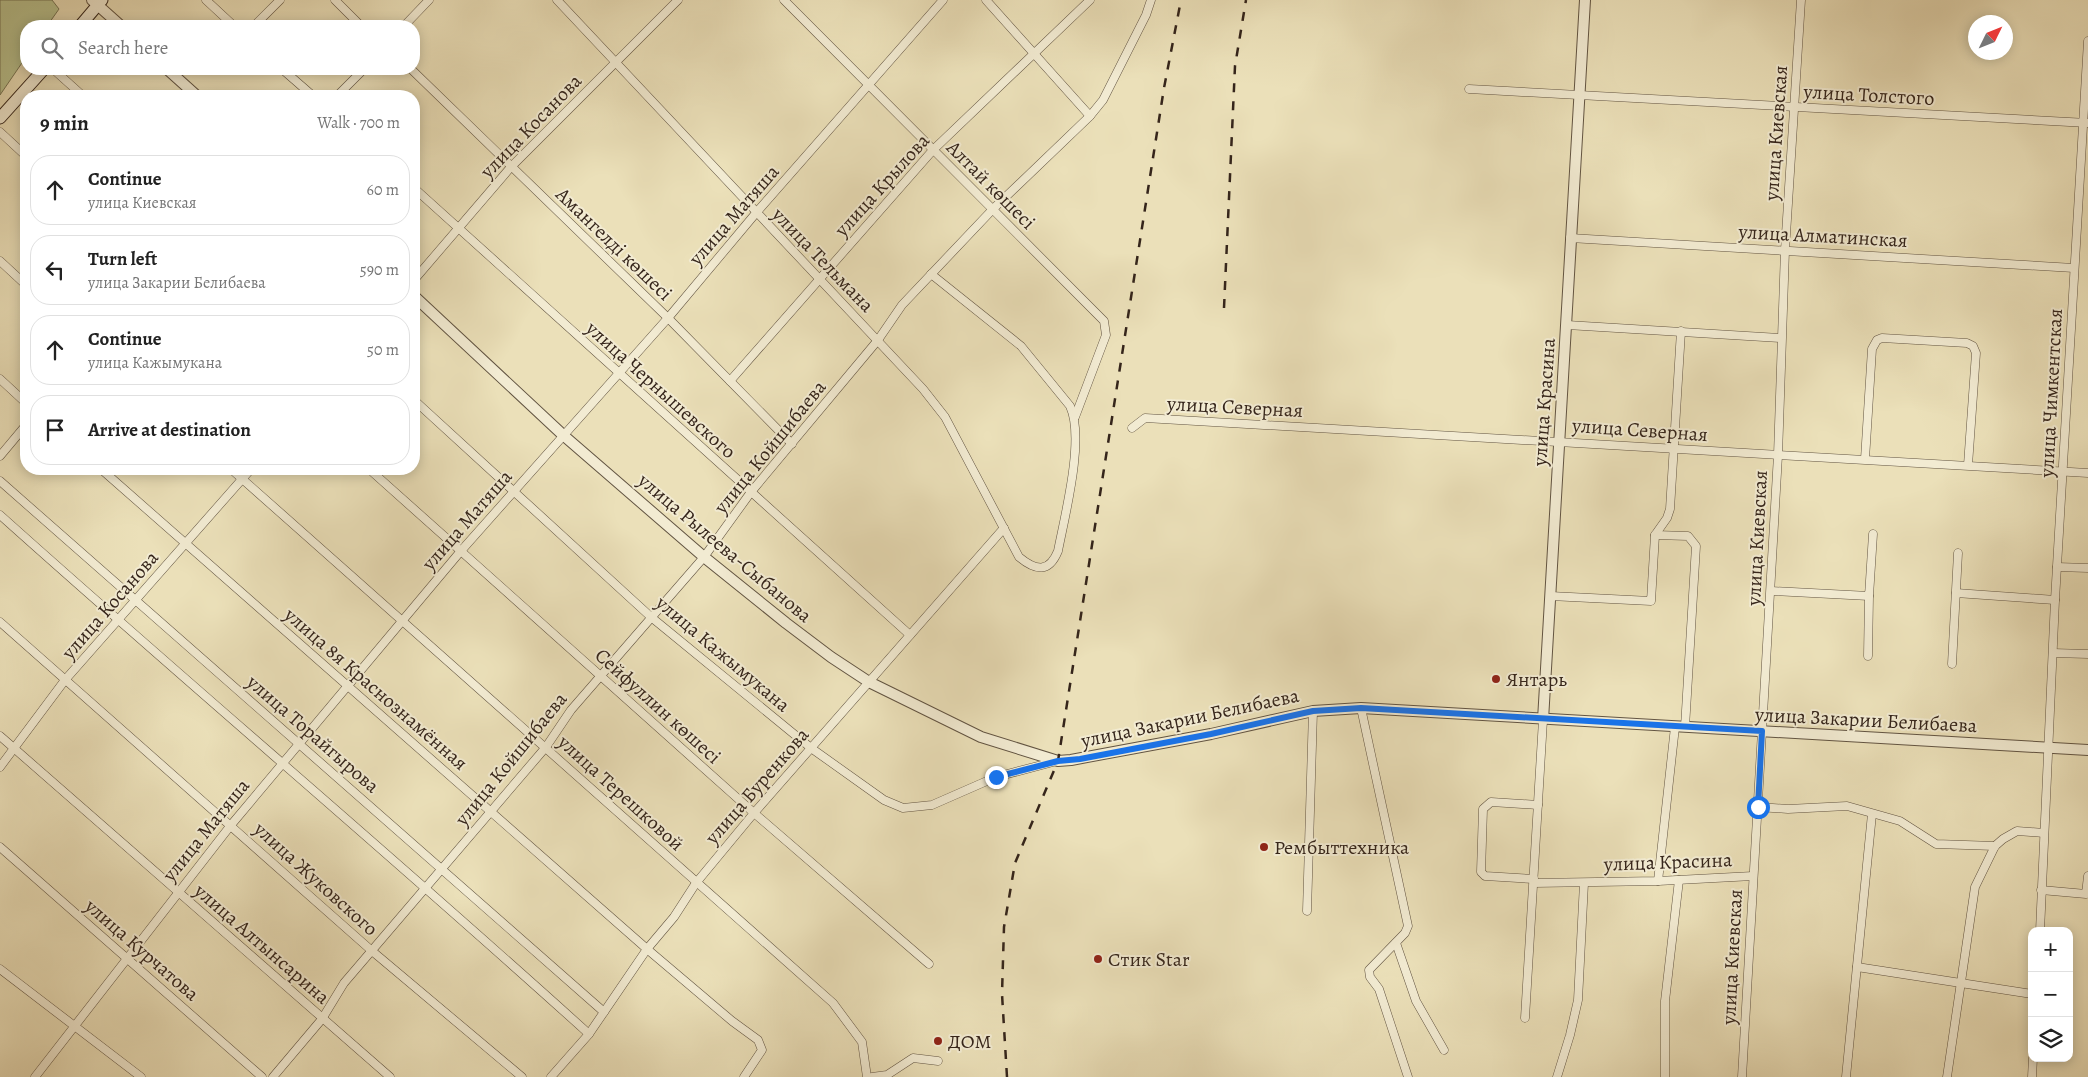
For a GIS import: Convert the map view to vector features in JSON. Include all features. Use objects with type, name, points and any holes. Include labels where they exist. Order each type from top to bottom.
[{"type":"main road","points":[[84,20],[97,2]]},
{"type":"main road","points":[[25,90],[39,75]]},
{"type":"main road","points":[[0,118],[20,96]]},
{"type":"street","points":[[206,0],[228,20]]},
{"type":"street","points":[[260,20],[280,0]]},
{"type":"street","points":[[335,0],[355,20]]},
{"type":"street","points":[[410,20],[429,0]]},
{"type":"street","name":"улица Тельмана","points":[[557,0],[617,61],[756,213],[878,340],[945,417],[1019,557],[1031,567],[1043,568],[1054,561],[1058,551],[1074,460],[1075,417]]},
{"type":"street","name":"улица Косанова","points":[[420,273],[510,168],[678,0]]},
{"type":"street","name":"Алтай көшесі","points":[[784,0],[1104,320],[1106,335],[1075,417]]},
{"type":"street","name":"улица Матяша","points":[[35,1077],[177,891],[230,825],[460,552],[617,373],[668,318],[756,213],[944,0]]},
{"type":"street","points":[[986,0],[1033,55],[1090,116]]},
{"type":"street","name":"улица Крылова","points":[[730,381],[821,280],[933,150],[1090,0]]},
{"type":"street","name":"улица Койшибаева","points":[[273,1077],[322,1019],[344,983],[546,747],[571,710],[704,556],[751,492],[878,340],[902,305],[993,209],[1090,116],[1103,100],[1146,15],[1151,0]]},
{"type":"street","name":"улица Красина","points":[[1525,1018],[1585,0]]},
{"type":"street","name":"улица Киевская","points":[[1742,1077],[1771,591],[1785,250],[1801,0]]},
{"type":"street","points":[[97,2],[115,20]]},
{"type":"street","name":"улица Чимкентская","points":[[2040,927],[2057,567],[2074,268],[2086,123],[2088,41]]},
{"type":"street","points":[[60,75],[76,90]]},
{"type":"street","points":[[174,75],[190,90]]},
{"type":"street","points":[[289,75],[306,90]]},
{"type":"street","points":[[343,90],[358,75]]},
{"type":"street","name":"Амангелді көшесі","points":[[417,75],[510,168],[668,318],[792,444]]},
{"type":"street","name":"улица Толстого","points":[[1469,88],[2086,123]]},
{"type":"street","points":[[0,132],[20,150]]},
{"type":"street","name":"улица Чернышевского","points":[[420,193],[617,373],[910,635]]},
{"type":"street","name":"улица Алматинская","points":[[1570,238],[2074,268]]},
{"type":"street","points":[[0,261],[20,279]]},
{"type":"street","points":[[931,274],[1021,346],[1070,406],[1075,417]]},
{"type":"street","name":"улица Рылеева-Сыбанова","points":[[420,302],[563,435],[704,556],[831,657],[869,682],[981,738],[1058,761]]},
{"type":"street","points":[[1566,324],[1781,338]]},
{"type":"street","points":[[1550,596],[1651,601],[1656,535],[1670,509],[1681,331]]},
{"type":"street","points":[[1865,459],[1872,349],[1877,340],[1882,338],[1973,346],[1976,352],[1968,466]]},
{"type":"street","points":[[0,379],[20,397]]},
{"type":"street","name":"улица Кажымукана","points":[[420,405],[651,617],[811,748],[884,800],[903,808],[932,805],[996,777],[1058,761]]},
{"type":"street","name":"улица Северная","points":[[1132,428],[1146,418],[2088,472]]},
{"type":"street","points":[[0,456],[20,432]]},
{"type":"street","name":"улица 8я Краснознамённая","points":[[108,475],[647,949],[732,1021],[758,1040],[762,1050],[744,1077]]},
{"type":"street","name":"улица Терешковой","points":[[238,475],[833,1003],[862,1042],[867,1077]]},
{"type":"street","name":"улица Косанова","points":[[0,767],[15,750],[66,680],[246,475]]},
{"type":"street","name":"Сейфуллин көшесі","points":[[375,475],[754,813],[929,964]]},
{"type":"street","name":"улица Торайгырова","points":[[0,480],[299,744],[442,867],[604,1012]]},
{"type":"street","name":"улица Торайгырова","points":[[0,515],[282,764],[427,887],[589,1034]]},
{"type":"street","name":"улица Буренкова","points":[[551,1077],[589,1034],[647,949],[674,917],[696,883],[754,813],[1004,528]]},
{"type":"street","points":[[1868,656],[1873,534]]},
{"type":"street","points":[[1656,535],[1688,536],[1696,546],[1680,727],[1658,881]]},
{"type":"street","points":[[1952,664],[1958,552]]},
{"type":"street","points":[[2057,567],[2088,568]]},
{"type":"street","points":[[1771,591],[1869,596]]},
{"type":"street","points":[[1956,593],[2056,600]]},
{"type":"street","name":"улица Жуковского","points":[[0,622],[372,950],[522,1077]]},
{"type":"street","points":[[2053,653],[2088,654]]},
{"type":"street","points":[[1361,708],[1408,926],[1406,933],[1369,970],[1370,977],[1379,989],[1408,1077]]},
{"type":"street","name":"улица Закарии Белибаева","points":[[1058,761],[1080,759],[1211,734],[1313,711],[1361,708],[2088,750]]},
{"type":"street","points":[[1307,911],[1313,711]]},
{"type":"street","name":"улица Алтынсарина","points":[[0,736],[390,1077]]},
{"type":"street","name":"улица Красина","points":[[1538,805],[1491,802],[1483,808],[1481,872],[1486,876],[1534,881],[1584,883],[1753,876]]},
{"type":"street","points":[[1758,807],[1788,809],[1847,806],[1900,821],[1936,844],[1995,846]]},
{"type":"street","points":[[1846,1077],[1872,814]]},
{"type":"street","points":[[1947,1077],[1976,887],[1995,846],[2017,831],[2044,833]]},
{"type":"street","name":"улица Курчатова","points":[[0,847],[262,1077]]},
{"type":"street","points":[[2041,890],[2086,894],[2088,876]]},
{"type":"street","points":[[1665,1077],[1665,1001],[1679,880]]},
{"type":"street","name":"улица Красина","points":[[1557,1077],[1578,1000],[1584,883]]},
{"type":"street","points":[[1396,943],[1416,1001],[1444,1050]]},
{"type":"street","points":[[1857,967],[2028,993]]},
{"type":"street","points":[[0,969],[141,1077]]},
{"type":"street","points":[[872,1077],[887,1075],[913,1058],[938,1061]]},
{"type":"street","points":[[2032,1077],[2034,1062]]},
{"type":"green space","points":[[0,0],[52,0],[59,9],[51,20],[20,20],[20,66],[0,95]]},
{"type":"railway","points":[[1007,1077],[1002,994],[1004,927],[1015,863],[1058,761],[1164,88],[1181,0]]},
{"type":"railway","points":[[1224,308],[1235,66],[1246,0]]},
{"type":"place","name":"Янтарь","points":[[1496,679]]},
{"type":"place","name":"Рембыттехника","points":[[1264,847]]},
{"type":"place","name":"Стик Star","points":[[1098,959]]},
{"type":"place","name":"ДОМ","points":[[938,1041]]},
{"type":"route","points":[[996,777],[1058,761],[1080,759],[1211,734],[1313,711],[1361,708],[1543,720],[1762,731],[1758,807]]}]
